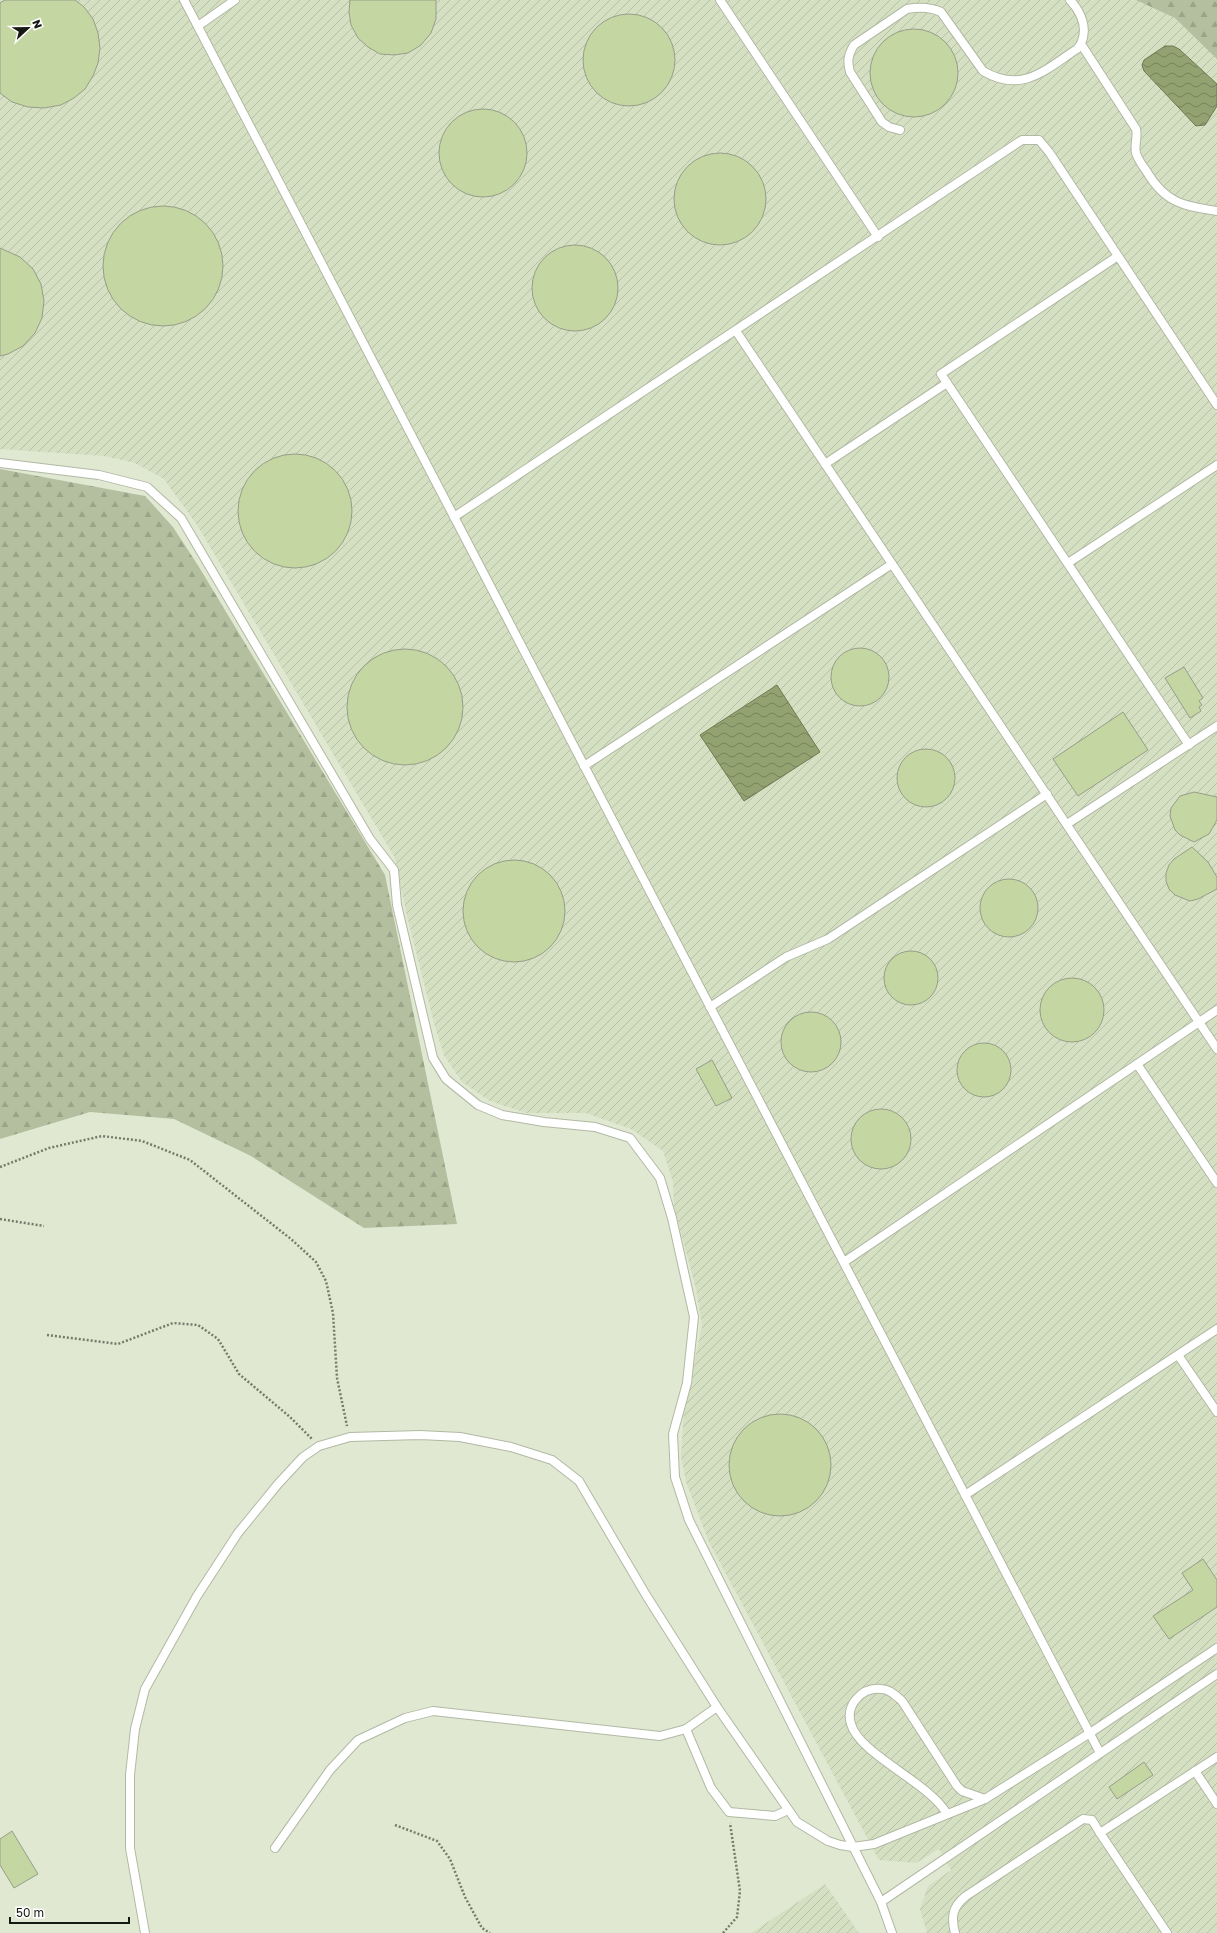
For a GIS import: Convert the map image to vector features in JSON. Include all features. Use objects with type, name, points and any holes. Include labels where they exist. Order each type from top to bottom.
[{"type":"lane","points":[[184,0],[1100,1754]]},
{"type":"lane","points":[[198,26],[235,0]]},
{"type":"lane","points":[[720,0],[878,237]]},
{"type":"lane","points":[[900,130],[889,127],[882,122],[850,72],[847,63],[849,53],[854,45],[908,10],[918,8],[933,9],[941,12],[983,71],[993,77],[1005,80],[1021,80],[1034,77],[1077,49],[1081,44],[1084,36],[1083,22],[1070,0]]},
{"type":"lane","points":[[1081,44],[1136,129],[1137,134],[1135,149],[1137,156],[1150,179],[1160,191],[1186,206],[1217,211]]},
{"type":"lane","points":[[454,517],[1022,140],[1038,140],[1049,152],[1217,405]]},
{"type":"lane","points":[[1118,256],[941,374],[1189,745]]},
{"type":"lane","points":[[736,331],[1217,1048]]},
{"type":"lane","points":[[825,464],[947,383]]},
{"type":"lane","points":[[0,463],[98,475],[147,487],[181,518],[370,839],[394,870],[397,905],[433,1058],[446,1079],[478,1105],[502,1115],[544,1122],[595,1126],[630,1138],[660,1178],[672,1218],[694,1317],[687,1383],[673,1434],[675,1477],[689,1520],[881,1902],[892,1933]]},
{"type":"lane","points":[[1068,563],[1217,465]]},
{"type":"lane","points":[[584,766],[892,564]]},
{"type":"lane","points":[[1067,824],[1217,726]]},
{"type":"lane","points":[[710,1007],[786,957],[828,939],[1046,794]]},
{"type":"lane","points":[[844,1262],[1217,1010]]},
{"type":"lane","points":[[1137,1064],[1217,1183]]},
{"type":"lane","points":[[965,1495],[1217,1329]]},
{"type":"lane","points":[[1178,1355],[1217,1412]]},
{"type":"lane","points":[[145,1933],[130,1848],[130,1775],[135,1728],[145,1689],[197,1596],[238,1534],[278,1484],[303,1456],[319,1446],[350,1437],[420,1435],[460,1437],[511,1446],[552,1460],[579,1481],[646,1595],[717,1707],[788,1810],[797,1822],[828,1841],[853,1847],[874,1844],[985,1799],[1090,1733],[1217,1648]]},
{"type":"lane","points":[[881,1902],[1217,1674]]},
{"type":"lane","points":[[947,1814],[938,1801],[865,1744],[854,1731],[849,1716],[850,1708],[855,1700],[862,1694],[873,1690],[882,1689],[893,1693],[902,1701],[962,1792],[985,1799]]},
{"type":"lane","points":[[275,1848],[330,1770],[358,1740],[405,1718],[433,1711],[660,1736],[686,1729],[717,1707]]},
{"type":"lane","points":[[686,1729],[711,1788],[729,1812],[775,1816],[788,1810]]},
{"type":"lane","points":[[1100,1833],[1217,1757]]},
{"type":"lane","points":[[1195,1771],[1217,1804]]},
{"type":"lane","points":[[955,1933],[952,1922],[953,1912],[958,1902],[1083,1819],[1092,1820],[1167,1933]]},
{"type":"path","points":[[0,1167],[49,1148],[102,1136],[142,1141],[190,1160],[291,1239],[316,1262],[326,1280],[331,1306],[337,1378],[350,1437]]},
{"type":"path","points":[[0,1218],[44,1226]]},
{"type":"path","points":[[47,1335],[118,1344],[173,1323],[198,1325],[218,1339],[239,1374],[290,1417],[319,1446]]},
{"type":"path","points":[[723,1933],[737,1917],[740,1891],[733,1850],[729,1812]]},
{"type":"path","points":[[395,1825],[437,1841],[450,1859],[465,1897],[482,1928],[490,1933]]},
{"type":"shaded area","points":[[0,0],[1217,0],[1217,1933],[927,1933],[920,1909],[928,1886],[951,1870],[939,1849],[916,1863],[879,1860],[709,1542],[686,1482],[681,1457],[684,1409],[702,1326],[696,1289],[674,1207],[673,1182],[663,1151],[631,1129],[586,1113],[526,1113],[490,1101],[462,1082],[444,1055],[435,1027],[407,916],[395,858],[197,525],[164,479],[135,463],[104,456],[0,449]]},
{"type":"shaded area","points":[[825,1884],[859,1933],[751,1933]]},
{"type":"green space","points":[[1136,0],[1217,0],[1217,59],[1175,18]]},
{"type":"green space","points":[[0,469],[145,496],[173,527],[199,567],[385,875],[457,1224],[364,1228],[251,1156],[174,1119],[90,1112],[0,1139]]},
{"type":"water","points":[[1165,46],[1173,46],[1179,49],[1217,84],[1217,106],[1205,125],[1196,126],[1144,71],[1142,65],[1144,60]]},
{"type":"water","points":[[777,685],[820,752],[744,801],[700,735]]},
{"type":"building","points":[[5,0],[75,0],[84,7],[93,19],[98,33],[100,48],[98,63],[93,76],[85,89],[74,98],[61,105],[44,108],[28,107],[12,102],[0,93],[0,3]]},
{"type":"building","points":[[350,0],[436,0],[436,19],[431,33],[421,45],[408,53],[394,55],[380,54],[368,47],[358,38],[351,25],[349,12]]},
{"type":"building","points":[[629,14],[647,18],[661,28],[671,42],[675,60],[671,78],[661,92],[647,102],[629,106],[611,102],[597,92],[587,78],[583,60],[587,42],[597,28],[611,18]]},
{"type":"building","points":[[914,29],[931,33],[945,42],[954,56],[958,73],[954,90],[945,104],[931,113],[914,117],[897,113],[883,104],[874,90],[870,73],[874,56],[883,42],[897,33]]},
{"type":"building","points":[[483,109],[500,113],[514,122],[523,136],[527,153],[523,170],[514,184],[500,193],[483,197],[466,193],[452,184],[443,170],[439,153],[443,136],[452,122],[466,113]]},
{"type":"building","points":[[720,153],[738,157],[752,167],[762,181],[766,199],[762,217],[752,231],[738,241],[720,245],[702,241],[688,231],[678,217],[674,199],[678,181],[688,167],[702,157]]},
{"type":"building","points":[[163,206],[186,210],[206,223],[219,243],[223,266],[219,289],[206,309],[186,322],[163,326],[140,322],[120,309],[107,289],[103,266],[107,243],[120,223],[140,210]]},
{"type":"building","points":[[575,245],[591,248],[599,252],[611,264],[615,272],[618,288],[615,304],[611,312],[599,324],[591,328],[575,331],[559,328],[551,324],[539,312],[535,304],[532,288],[535,272],[539,264],[551,252],[559,248]]},
{"type":"building","points":[[0,248],[20,257],[33,269],[41,284],[44,301],[42,318],[35,333],[23,346],[8,354],[0,356]]},
{"type":"building","points":[[295,454],[317,458],[336,470],[348,489],[352,511],[348,533],[336,552],[317,564],[295,568],[273,564],[254,552],[242,533],[238,511],[242,489],[254,470],[273,458]]},
{"type":"building","points":[[860,648],[871,650],[884,661],[887,666],[889,677],[887,688],[876,701],[871,704],[860,706],[849,704],[836,693],[833,688],[831,677],[833,666],[844,653],[849,650]]},
{"type":"building","points":[[405,649],[427,654],[446,666],[458,685],[463,707],[458,729],[446,748],[427,760],[405,765],[383,760],[364,748],[352,729],[347,707],[352,685],[364,666],[383,654]]},
{"type":"building","points":[[1184,667],[1203,698],[1199,701],[1202,705],[1199,707],[1201,711],[1190,718],[1165,678]]},
{"type":"building","points":[[1123,712],[1148,750],[1078,796],[1053,759]]},
{"type":"building","points":[[926,749],[937,751],[950,762],[953,767],[955,778],[953,789],[942,802],[937,805],[926,807],[915,805],[902,794],[899,789],[897,778],[899,767],[910,754],[915,751]]},
{"type":"building","points":[[1194,792],[1217,797],[1217,820],[1209,834],[1194,842],[1180,835],[1175,830],[1170,816],[1171,808],[1180,796]]},
{"type":"building","points":[[1192,847],[1208,862],[1217,877],[1217,889],[1198,899],[1190,901],[1175,895],[1169,889],[1166,881],[1166,873],[1169,865],[1174,859]]},
{"type":"building","points":[[514,860],[533,864],[550,875],[561,892],[565,911],[561,930],[550,947],[533,958],[514,962],[495,958],[478,947],[467,930],[463,911],[467,892],[478,875],[495,864]]},
{"type":"building","points":[[1009,879],[1020,881],[1033,892],[1036,897],[1038,908],[1036,919],[1025,932],[1020,935],[1009,937],[998,935],[985,924],[982,919],[980,908],[982,897],[993,884],[998,881]]},
{"type":"building","points":[[911,951],[921,953],[930,959],[936,968],[938,978],[936,988],[930,997],[921,1003],[911,1005],[901,1003],[892,997],[886,988],[884,978],[886,968],[892,959],[901,953]]},
{"type":"building","points":[[1072,978],[1084,980],[1095,987],[1102,998],[1104,1010],[1102,1022],[1095,1033],[1084,1040],[1072,1042],[1060,1040],[1049,1033],[1042,1022],[1040,1010],[1042,998],[1049,987],[1060,980]]},
{"type":"building","points":[[811,1012],[828,1017],[836,1025],[841,1042],[836,1059],[828,1067],[811,1072],[794,1067],[786,1059],[781,1042],[786,1025],[794,1017]]},
{"type":"building","points":[[984,1043],[994,1045],[1003,1051],[1009,1060],[1011,1070],[1009,1080],[1003,1089],[994,1095],[984,1097],[974,1095],[965,1089],[959,1080],[957,1070],[959,1060],[965,1051],[974,1045]]},
{"type":"building","points":[[712,1060],[732,1098],[716,1106],[696,1069]]},
{"type":"building","points":[[881,1109],[898,1114],[906,1122],[911,1139],[906,1156],[898,1164],[881,1169],[864,1164],[856,1156],[851,1139],[856,1122],[864,1114]]},
{"type":"building","points":[[780,1414],[800,1418],[808,1422],[816,1429],[823,1437],[827,1445],[831,1465],[827,1485],[823,1493],[816,1501],[808,1508],[800,1512],[780,1516],[760,1512],[752,1508],[744,1501],[737,1493],[733,1485],[729,1465],[733,1445],[737,1437],[744,1429],[752,1422],[760,1418]]},
{"type":"building","points":[[1203,1559],[1217,1580],[1217,1607],[1169,1639],[1153,1616],[1193,1590],[1182,1573]]},
{"type":"building","points":[[1144,1762],[1153,1775],[1117,1799],[1109,1787]]},
{"type":"building","points":[[12,1831],[38,1874],[14,1888],[0,1865],[0,1839]]}]
